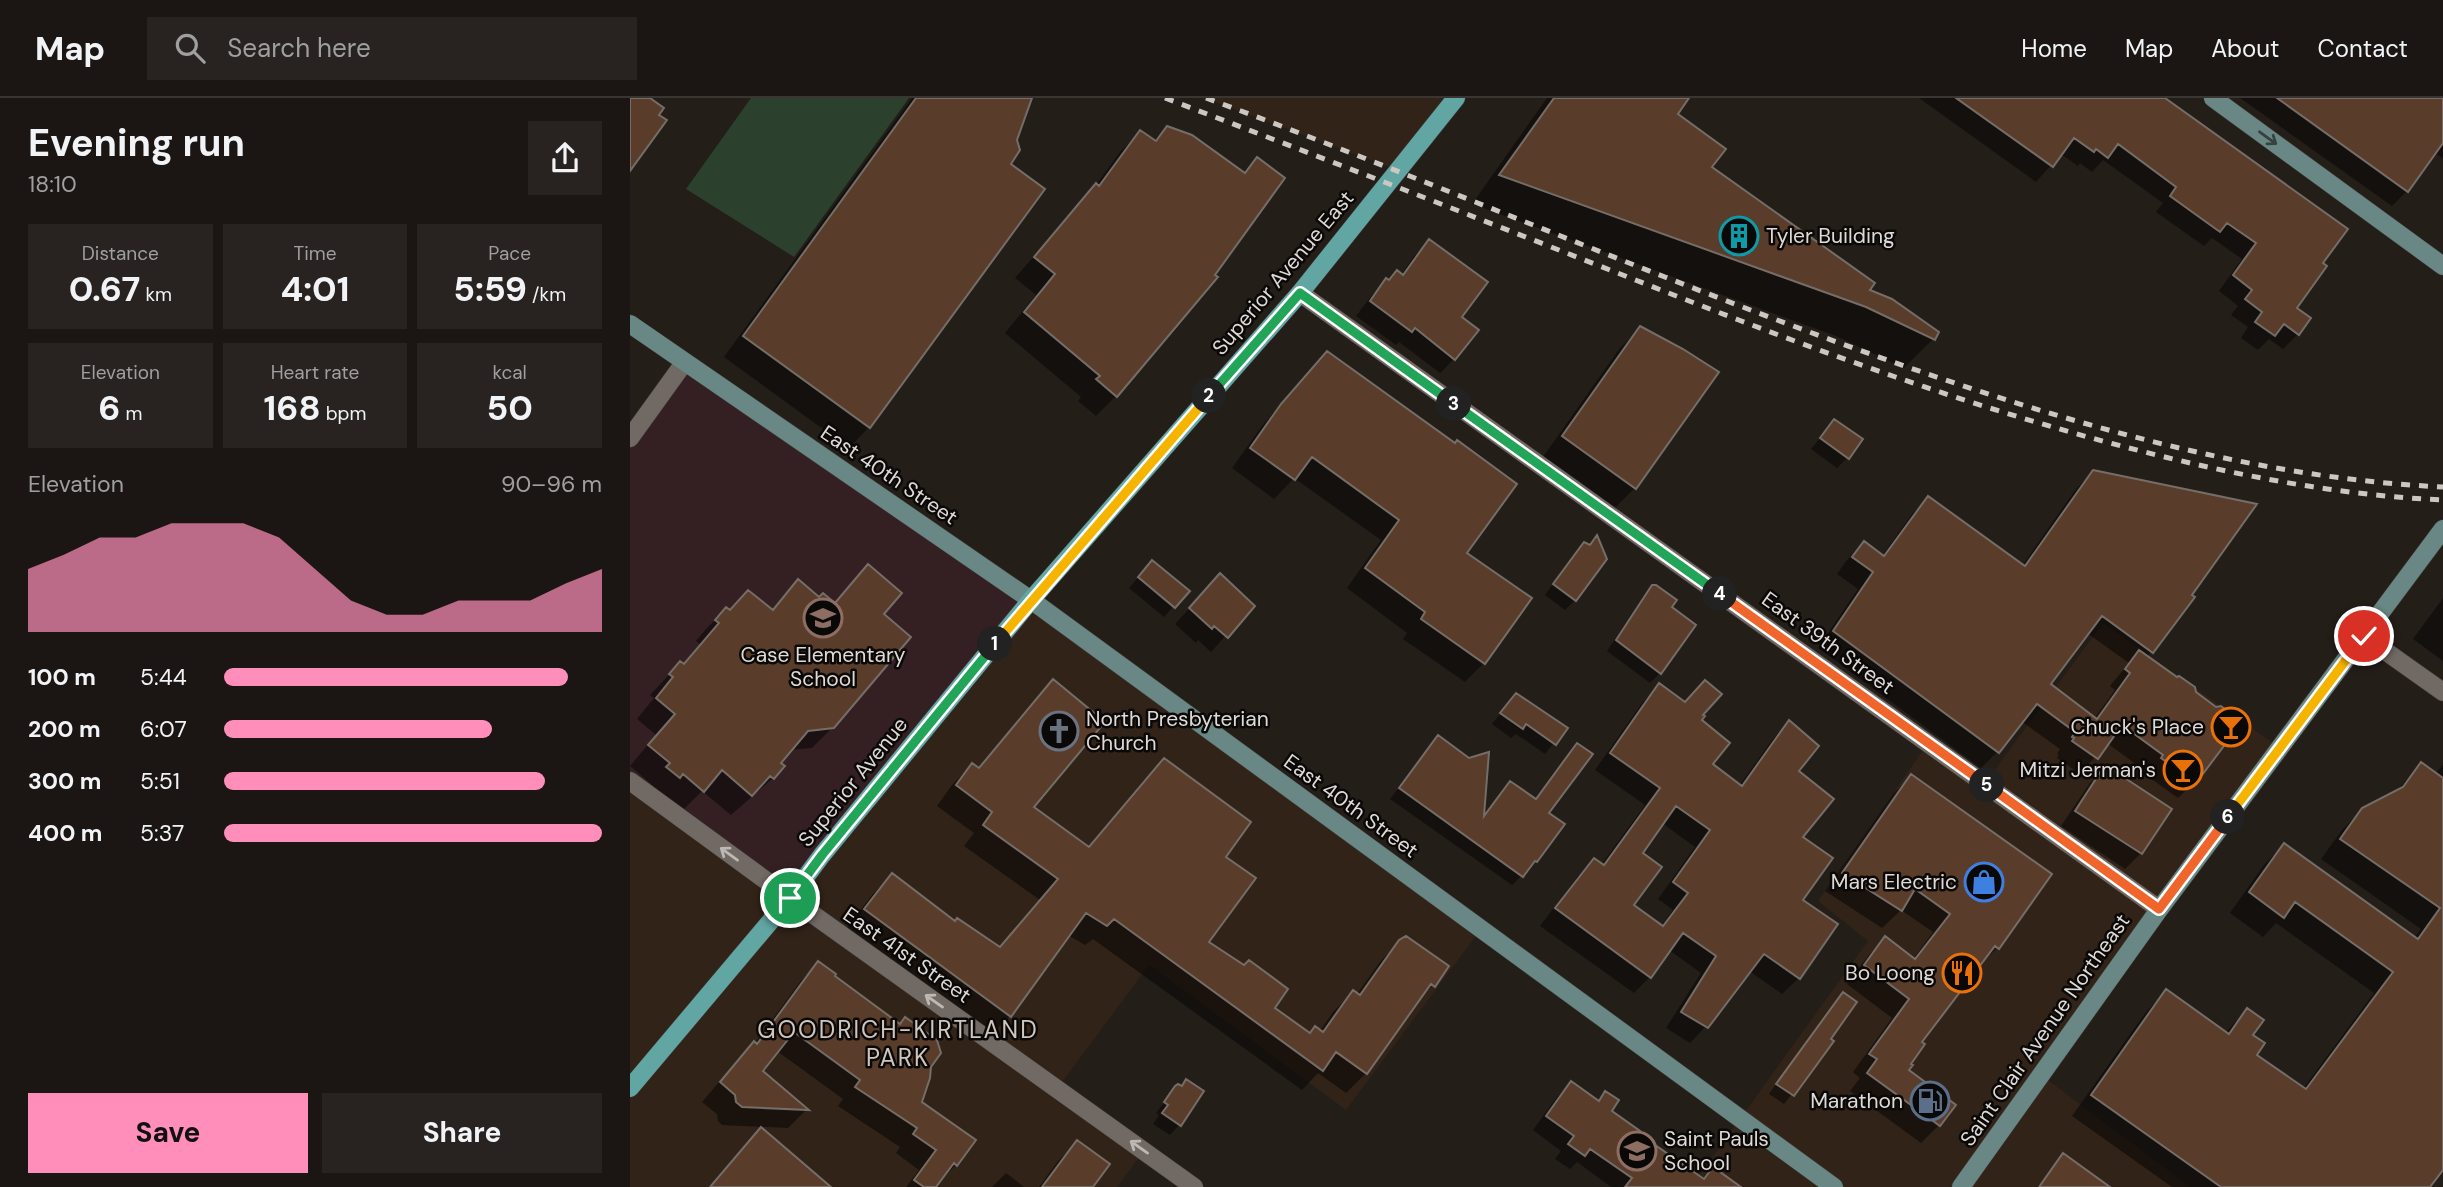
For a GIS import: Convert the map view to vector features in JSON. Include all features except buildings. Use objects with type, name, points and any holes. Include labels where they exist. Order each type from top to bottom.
[{"type":"main road","name":"Superior Avenue East","points":[[1031,600],[1300,293],[1455,98]]},
{"type":"main road","name":"Superior Avenue","points":[[630,1088],[790,898],[822,855],[1031,600]]},
{"type":"street","points":[[2213,98],[2443,266]]},
{"type":"street","name":"East 39th Street","points":[[1300,293],[2159,909]]},
{"type":"street","name":"East 40th Street","points":[[630,324],[1031,600],[1834,1187]]},
{"type":"street","points":[[630,438],[684,363]]},
{"type":"street","name":"Saint Clair Avenue Northeast","points":[[1961,1187],[2159,909],[2443,529]]},
{"type":"street","points":[[2364,636],[2443,692]]},
{"type":"street","name":"East 41st Street","points":[[630,781],[1195,1187]]},
{"type":"shaded area","points":[[1205,98],[1456,98],[1397,170]]},
{"type":"shaded area","name":"Case Elementary School","points":[[684,363],[1031,600],[790,898],[630,781],[630,438]]},
{"type":"shaded area","points":[[1031,600],[1481,929],[1346,1110],[1149,965],[1057,1089],[1144,1151],[1117,1187],[630,1187],[630,785]]},
{"type":"shaded area","points":[[2103,623],[2280,748],[2041,1075],[2191,1187],[1691,1187],[1868,941],[1818,901],[1928,743],[1985,783]]},
{"type":"green space","points":[[751,98],[909,98],[794,257],[686,189]]},
{"type":"railway","points":[[1165,98],[1754,326],[1990,408],[2110,443],[2233,472],[2359,493],[2443,500]]},
{"type":"railway","points":[[1206,98],[1804,330],[2025,406],[2093,426],[2231,460],[2372,482],[2443,487]]},
{"type":"place","name":"Tyler Building","points":[[1739,236]]},
{"type":"place","name":"Case Elementary School","points":[[823,618]]},
{"type":"place","name":"Chuck's Place","points":[[2231,727]]},
{"type":"place","name":"North Presbyterian Church","points":[[1059,731]]},
{"type":"place","name":"Mitzi Jerman's","points":[[2183,770]]},
{"type":"place","name":"Mars Electric","points":[[1984,882]]},
{"type":"place","name":"Bo Loong","points":[[1962,973]]},
{"type":"place","name":"Marathon","points":[[1930,1101]]},
{"type":"place","name":"Saint Pauls School","points":[[1637,1151]]},
{"type":"district","name":"GOODRICH-KIRTLAND PARK","points":[[898,1044]]},
{"type":"route","points":[[790,898],[822,855],[1031,600],[1300,293],[2159,909],[2364,636]]}]
